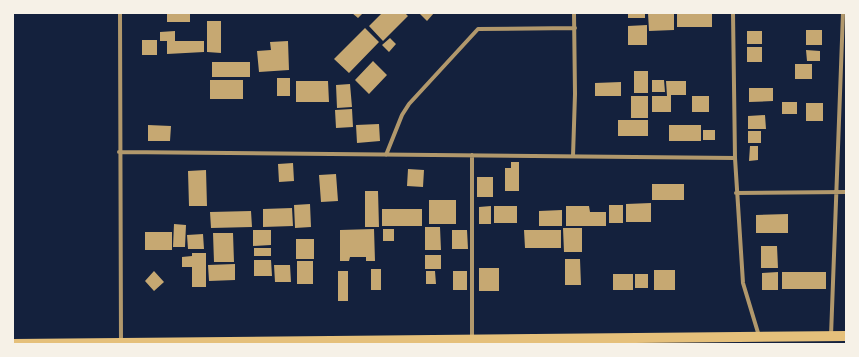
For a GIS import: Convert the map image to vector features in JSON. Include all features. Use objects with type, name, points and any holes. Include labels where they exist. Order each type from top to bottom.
[{"type":"main road","points":[[13,344],[379,342],[472,338],[846,336]]},
{"type":"street","points":[[120,13],[119,152],[121,344]]},
{"type":"street","points":[[573,156],[574,13]]},
{"type":"street","points":[[733,13],[736,193],[743,283],[759,336]]},
{"type":"street","points":[[831,337],[835,192],[843,13]]},
{"type":"street","points":[[386,155],[402,115],[409,104],[478,29],[575,28]]},
{"type":"street","points":[[119,152],[735,158]]},
{"type":"street","points":[[472,155],[472,338]]},
{"type":"street","points":[[736,193],[846,192]]},
{"type":"building","points":[[167,13],[190,13],[190,22],[167,22]]},
{"type":"building","points":[[352,13],[363,13],[358,18]]},
{"type":"building","points":[[382,13],[405,13],[408,16],[383,41],[369,26]]},
{"type":"building","points":[[419,13],[434,13],[427,21]]},
{"type":"building","points":[[628,13],[645,13],[645,18],[628,18]]},
{"type":"building","points":[[648,13],[674,13],[674,30],[649,31]]},
{"type":"building","points":[[677,13],[712,13],[712,27],[677,27]]},
{"type":"building","points":[[207,21],[221,21],[221,53],[207,52]]},
{"type":"building","points":[[647,25],[647,45],[628,45],[628,26]]},
{"type":"building","points":[[365,28],[379,42],[349,73],[334,59]]},
{"type":"building","points":[[806,30],[822,30],[822,45],[806,45]]},
{"type":"building","points":[[175,31],[175,41],[204,41],[204,52],[167,54],[167,41],[160,41],[160,32]]},
{"type":"building","points":[[747,31],[762,31],[762,44],[747,44]]},
{"type":"building","points":[[390,38],[396,44],[389,52],[382,45]]},
{"type":"building","points":[[142,40],[157,40],[157,55],[142,55]]},
{"type":"building","points":[[288,41],[289,70],[259,72],[257,51],[271,50],[270,42]]},
{"type":"building","points":[[747,47],[762,47],[762,62],[747,62]]},
{"type":"building","points":[[806,50],[820,51],[820,61],[807,61]]},
{"type":"building","points":[[373,61],[387,75],[369,94],[355,80]]},
{"type":"building","points":[[212,62],[250,62],[250,77],[212,77]]},
{"type":"building","points":[[795,64],[812,64],[812,79],[795,79]]},
{"type":"building","points":[[634,71],[648,71],[648,93],[634,93]]},
{"type":"building","points":[[277,78],[290,78],[290,96],[277,96]]},
{"type":"building","points":[[210,80],[243,80],[243,99],[210,99]]},
{"type":"building","points":[[652,80],[664,80],[665,92],[652,92]]},
{"type":"building","points":[[296,81],[328,81],[329,102],[296,102]]},
{"type":"building","points":[[666,81],[686,81],[686,95],[671,95],[671,112],[652,112],[652,96],[667,96]]},
{"type":"building","points":[[621,82],[621,96],[595,96],[595,83]]},
{"type":"building","points":[[350,84],[352,107],[337,108],[336,85]]},
{"type":"building","points":[[749,88],[773,88],[773,101],[749,102]]},
{"type":"building","points":[[631,96],[648,96],[648,118],[631,118]]},
{"type":"building","points":[[692,96],[709,96],[709,112],[692,112]]},
{"type":"building","points":[[782,102],[797,102],[797,114],[782,114]]},
{"type":"building","points":[[806,103],[823,103],[823,121],[806,121]]},
{"type":"building","points":[[352,109],[353,127],[336,128],[335,110]]},
{"type":"building","points":[[765,115],[766,129],[748,129],[748,116]]},
{"type":"building","points":[[618,120],[648,120],[648,136],[618,136]]},
{"type":"building","points":[[379,124],[380,141],[357,143],[356,125]]},
{"type":"building","points":[[148,125],[171,126],[170,141],[148,141]]},
{"type":"building","points":[[669,125],[701,125],[701,141],[669,141]]},
{"type":"building","points":[[703,130],[715,130],[715,140],[703,140]]},
{"type":"building","points":[[748,131],[761,131],[761,143],[748,143]]},
{"type":"building","points":[[750,146],[758,146],[758,160],[749,161]]},
{"type":"building","points":[[511,162],[519,162],[519,191],[505,191],[505,168],[511,168]]},
{"type":"building","points":[[293,163],[294,181],[279,182],[278,164]]},
{"type":"building","points":[[408,169],[424,170],[423,187],[407,186]]},
{"type":"building","points":[[206,170],[207,206],[189,206],[188,171]]},
{"type":"building","points":[[336,174],[338,201],[321,202],[319,175]]},
{"type":"building","points":[[477,177],[493,177],[493,197],[477,197]]},
{"type":"building","points":[[652,184],[684,184],[684,200],[652,200]]},
{"type":"building","points":[[365,191],[378,191],[379,227],[365,227]]},
{"type":"building","points":[[429,200],[456,200],[456,224],[429,224]]},
{"type":"building","points":[[651,203],[651,222],[626,222],[626,204]]},
{"type":"building","points":[[310,204],[311,227],[295,228],[294,205]]},
{"type":"building","points":[[609,205],[623,205],[623,223],[609,223]]},
{"type":"building","points":[[491,206],[491,224],[479,224],[479,207]]},
{"type":"building","points":[[494,206],[517,206],[517,223],[494,223]]},
{"type":"building","points":[[566,206],[589,206],[590,212],[606,212],[606,226],[566,226]]},
{"type":"building","points":[[292,208],[293,226],[263,227],[263,209]]},
{"type":"building","points":[[382,209],[422,209],[422,226],[382,226]]},
{"type":"building","points":[[562,210],[562,226],[539,226],[539,211]]},
{"type":"building","points":[[251,211],[252,227],[211,228],[210,212]]},
{"type":"building","points":[[788,214],[788,233],[756,233],[756,215]]},
{"type":"building","points":[[174,224],[186,225],[185,247],[173,247]]},
{"type":"building","points":[[425,227],[440,227],[441,250],[425,250]]},
{"type":"building","points":[[563,228],[582,228],[582,252],[564,252]]},
{"type":"building","points":[[374,229],[375,261],[366,261],[366,257],[350,257],[349,261],[340,261],[340,230]]},
{"type":"building","points":[[383,229],[394,229],[394,241],[383,241]]},
{"type":"building","points":[[253,230],[271,230],[271,245],[253,246]]},
{"type":"building","points":[[452,230],[467,230],[468,249],[452,249]]},
{"type":"building","points":[[524,230],[561,230],[561,248],[525,248]]},
{"type":"building","points":[[145,232],[172,232],[172,250],[145,250]]},
{"type":"building","points":[[213,233],[233,233],[234,262],[214,262]]},
{"type":"building","points":[[203,234],[204,249],[188,249],[187,235]]},
{"type":"building","points":[[296,239],[314,239],[314,259],[296,259]]},
{"type":"building","points":[[761,246],[777,246],[778,268],[761,268]]},
{"type":"building","points":[[254,248],[271,248],[271,256],[254,256]]},
{"type":"building","points":[[192,253],[206,253],[206,287],[192,287],[192,267],[182,267],[182,257],[192,256]]},
{"type":"building","points":[[425,255],[441,255],[441,269],[425,269]]},
{"type":"building","points":[[565,259],[580,259],[581,285],[565,285]]},
{"type":"building","points":[[254,260],[271,260],[272,276],[254,276]]},
{"type":"building","points":[[297,261],[313,261],[313,284],[297,284]]},
{"type":"building","points":[[235,264],[235,280],[209,281],[208,265]]},
{"type":"building","points":[[274,265],[290,265],[291,282],[275,282]]},
{"type":"building","points":[[479,268],[499,268],[499,291],[479,291]]},
{"type":"building","points":[[371,269],[381,269],[381,290],[371,290]]},
{"type":"building","points":[[654,270],[675,270],[675,290],[654,290]]},
{"type":"building","points":[[154,271],[164,282],[154,291],[145,281]]},
{"type":"building","points":[[338,271],[348,271],[348,301],[338,301]]},
{"type":"building","points":[[426,271],[435,271],[436,284],[426,284]]},
{"type":"building","points":[[453,271],[467,271],[467,290],[453,290]]},
{"type":"building","points":[[778,272],[778,290],[762,290],[762,273]]},
{"type":"building","points":[[782,272],[826,272],[826,289],[782,289]]},
{"type":"building","points":[[613,274],[633,274],[633,290],[613,290]]},
{"type":"building","points":[[635,274],[648,274],[648,288],[635,288]]}]
